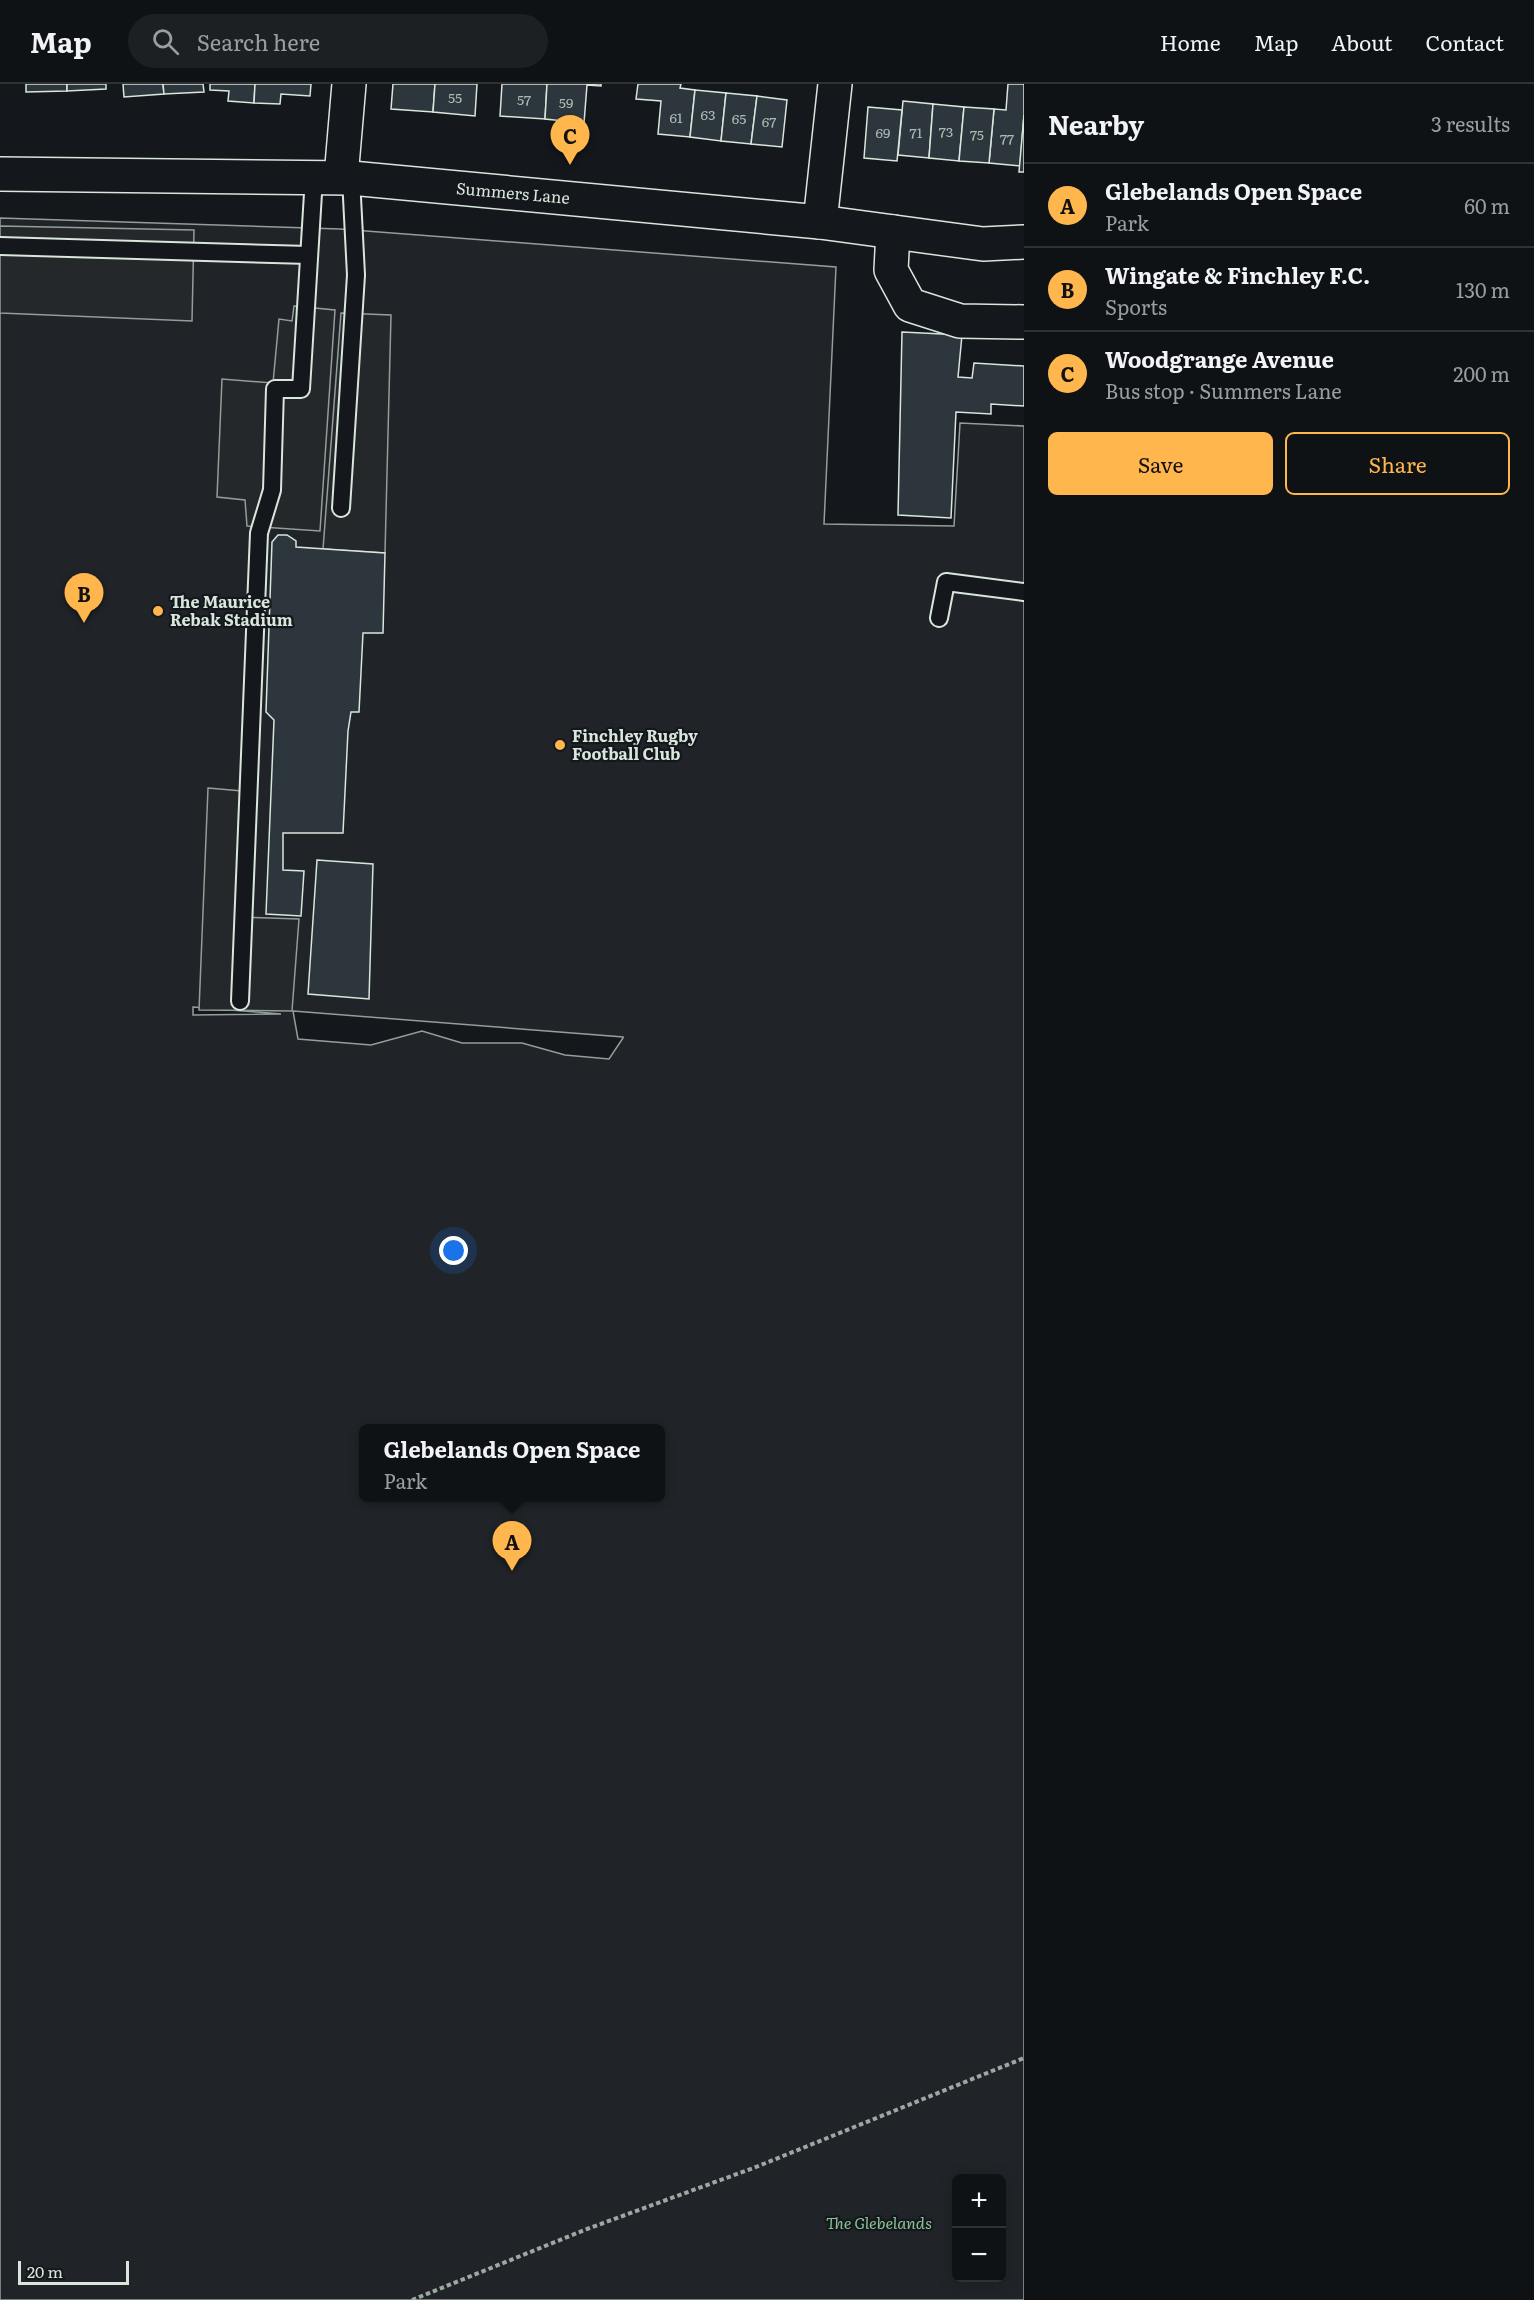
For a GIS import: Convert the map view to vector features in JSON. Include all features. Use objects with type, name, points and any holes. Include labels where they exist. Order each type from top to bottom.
[{"type":"street","points":[[335,177],[349,84]]},
{"type":"street","points":[[820,222],[835,84]]},
{"type":"street","name":"Summers Lane","points":[[0,174],[335,177],[820,222],[984,244],[1024,242]]},
{"type":"street","points":[[893,232],[891,270],[910,306],[960,321],[1024,322]]},
{"type":"lane","points":[[240,1000],[259,533],[272,490],[275,389],[301,389],[309,255],[335,177]]},
{"type":"lane","points":[[335,177],[356,275],[341,508]]},
{"type":"lane","points":[[0,246],[309,255]]},
{"type":"lane","points":[[939,618],[946,582],[1024,592]]},
{"type":"path","points":[[412,2300],[587,2229],[756,2167],[1024,2058]]},
{"type":"green space","name":"The Glebelands","points":[[0,218],[340,229],[836,267],[824,524],[954,526],[960,423],[1024,426],[1024,2300],[0,2300]],"holes":[[[193,1007],[281,1014],[193,1015]],[[293,1011],[623,1037],[609,1059],[565,1055],[522,1043],[462,1043],[422,1031],[371,1045],[298,1039]]]},
{"type":"shaded area","points":[[0,226],[194,230],[192,321],[0,313]]},
{"type":"shaded area","points":[[294,306],[335,310],[320,531],[247,526],[245,500],[217,497],[222,379],[273,383],[279,319],[292,321]]},
{"type":"shaded area","points":[[341,313],[391,315],[385,553],[323,549]]},
{"type":"shaded area","points":[[208,788],[242,791],[237,917],[299,919],[292,1011],[199,1010]]},
{"type":"building","points":[[26,84],[67,84],[67,91],[26,92]]},
{"type":"building","points":[[67,84],[106,84],[106,89],[67,91]]},
{"type":"building","points":[[123,84],[163,84],[164,94],[124,97]]},
{"type":"building","points":[[163,84],[203,84],[204,92],[164,94]]},
{"type":"building","points":[[210,84],[255,84],[254,103],[228,101],[229,91],[210,90]]},
{"type":"building","points":[[255,84],[311,84],[310,96],[281,94],[280,104],[254,103]]},
{"type":"building","points":[[393,84],[435,84],[433,112],[391,109]]},
{"type":"building","points":[[435,84],[477,84],[475,116],[433,112]]},
{"type":"building","points":[[502,84],[547,84],[545,119],[500,116]]},
{"type":"building","points":[[547,84],[601,84],[601,86],[587,85],[584,123],[545,119]]},
{"type":"building","points":[[638,84],[681,84],[680,88],[695,90],[690,137],[658,134],[661,101],[636,99]]},
{"type":"building","points":[[1008,84],[1024,84],[1020,166],[989,163],[994,109],[1006,110]]},
{"type":"building","points":[[695,90],[726,93],[721,141],[690,137]]},
{"type":"building","points":[[726,93],[757,96],[751,144],[721,141]]},
{"type":"building","points":[[757,96],[787,100],[782,147],[751,144]]},
{"type":"building","points":[[903,101],[933,104],[929,158],[898,155]]},
{"type":"building","points":[[933,104],[964,107],[959,161],[929,158]]},
{"type":"building","points":[[868,107],[902,110],[897,161],[864,158]]},
{"type":"building","points":[[964,107],[994,109],[989,163],[959,161]]},
{"type":"building","points":[[1024,115],[1024,172],[1019,172]]},
{"type":"building","points":[[902,332],[962,335],[958,377],[972,378],[974,363],[1024,366],[1024,406],[991,404],[991,414],[956,412],[951,518],[898,515]]},
{"type":"building","points":[[278,535],[287,535],[296,541],[296,547],[385,553],[383,633],[363,633],[359,712],[351,712],[348,731],[343,833],[283,833],[283,870],[304,871],[301,916],[266,914],[274,720],[266,712],[272,542]]},
{"type":"building","points":[[317,860],[373,864],[369,999],[308,994]]},
{"type":"place","name":"Woodgrange Avenue","points":[[570,165]]},
{"type":"place","name":"The Maurice Rebak Stadium","points":[[158,611]]},
{"type":"place","name":"Wingate & Finchley F.C.","points":[[84,623]]},
{"type":"place","name":"Finchley Rugby Football Club","points":[[560,745]]},
{"type":"place","name":"Glebelands Open Space","points":[[512,1571]]}]
